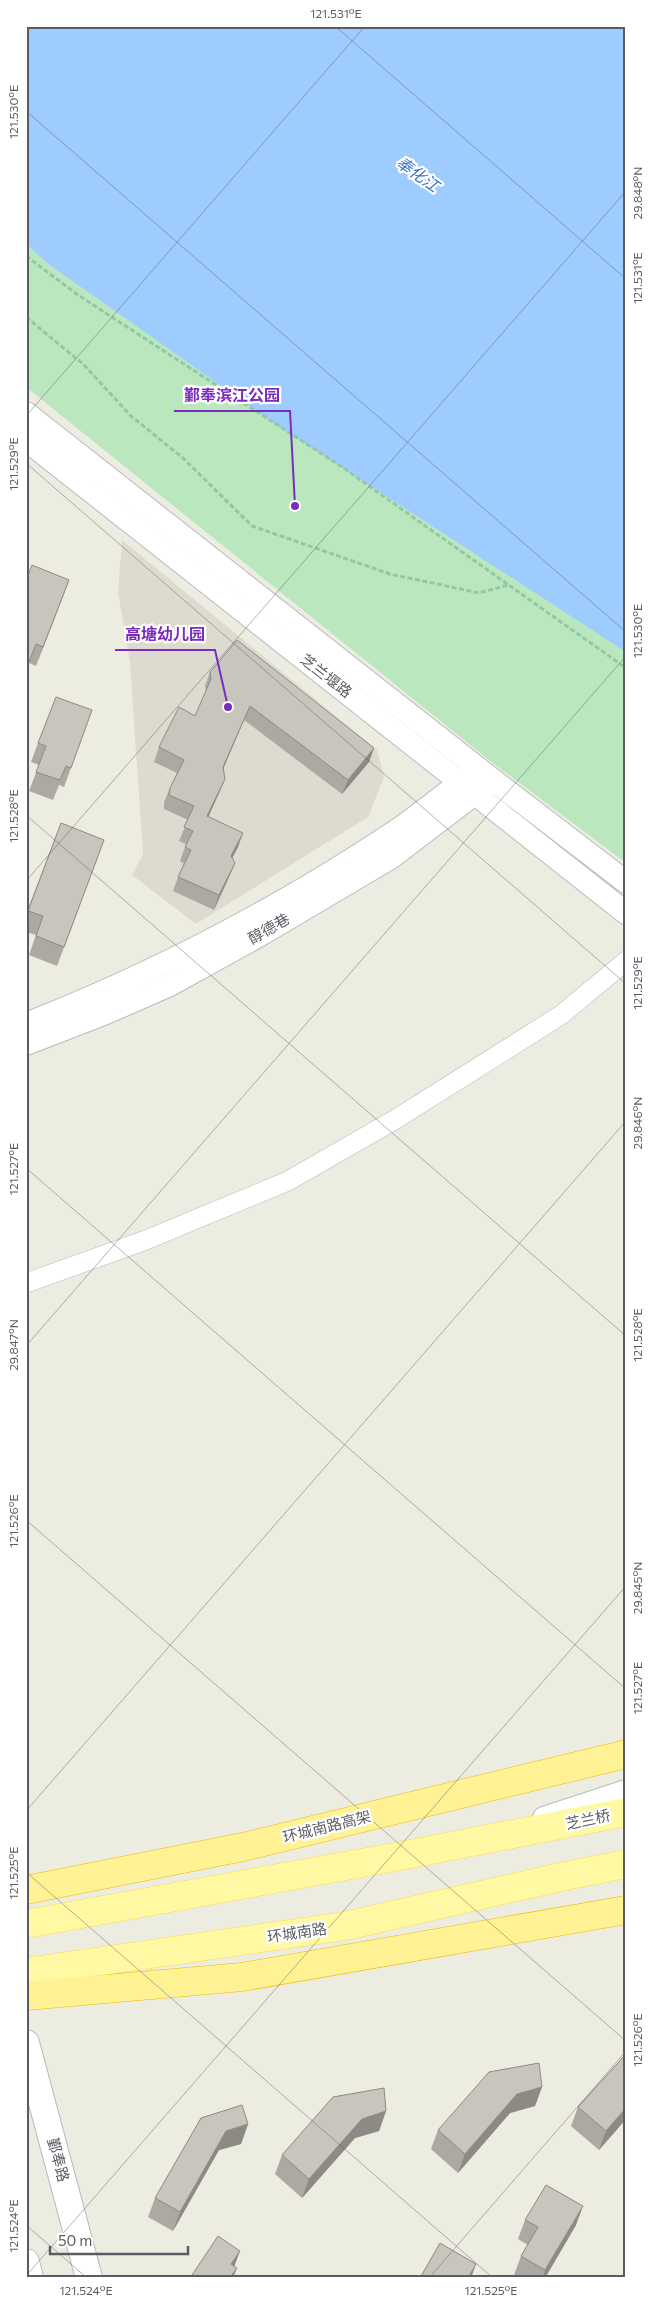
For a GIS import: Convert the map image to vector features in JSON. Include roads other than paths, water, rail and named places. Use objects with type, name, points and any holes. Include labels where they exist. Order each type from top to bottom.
[{"type":"highway","name":"环城南路高架","points":[[26,1890],[243,1847],[626,1754]]},
{"type":"highway","points":[[26,1996],[242,1977],[626,1910]]},
{"type":"main road","name":"芝兰桥","points":[[467,1844],[626,1812]]},
{"type":"main road","points":[[26,1924],[467,1844]]},
{"type":"main road","points":[[565,1876],[626,1864]]},
{"type":"main road","name":"环城南路","points":[[26,1972],[345,1926],[565,1876]]},
{"type":"main road","name":"鄞奉路","points":[[26,2043],[89,2278]]},
{"type":"main road","points":[[26,2262],[30,2278]]},
{"type":"street","name":"芝兰堰路","points":[[26,414],[626,882]]},
{"type":"street","name":"芝兰堰路","points":[[26,440],[626,913]]},
{"type":"street","name":"醇德巷","points":[[26,1044],[106,1013],[170,984],[392,857],[486,774]]},
{"type":"street","name":"醇德巷","points":[[26,1024],[136,978],[206,943],[358,855],[468,788]]},
{"type":"street","points":[[26,1283],[146,1240],[288,1181],[396,1119],[561,1015],[626,961]]},
{"type":"street","points":[[467,1844],[626,1791]]},
{"type":"street","points":[[565,1876],[626,1868]]},
{"type":"water","name":"奉化江","points":[[26,26],[626,26],[626,652],[278,426],[47,263],[26,243]]},
{"type":"place","name":"鄞奉滨江公园","points":[[295,506]]},
{"type":"place","name":"高塘幼儿园","points":[[228,707]]}]
